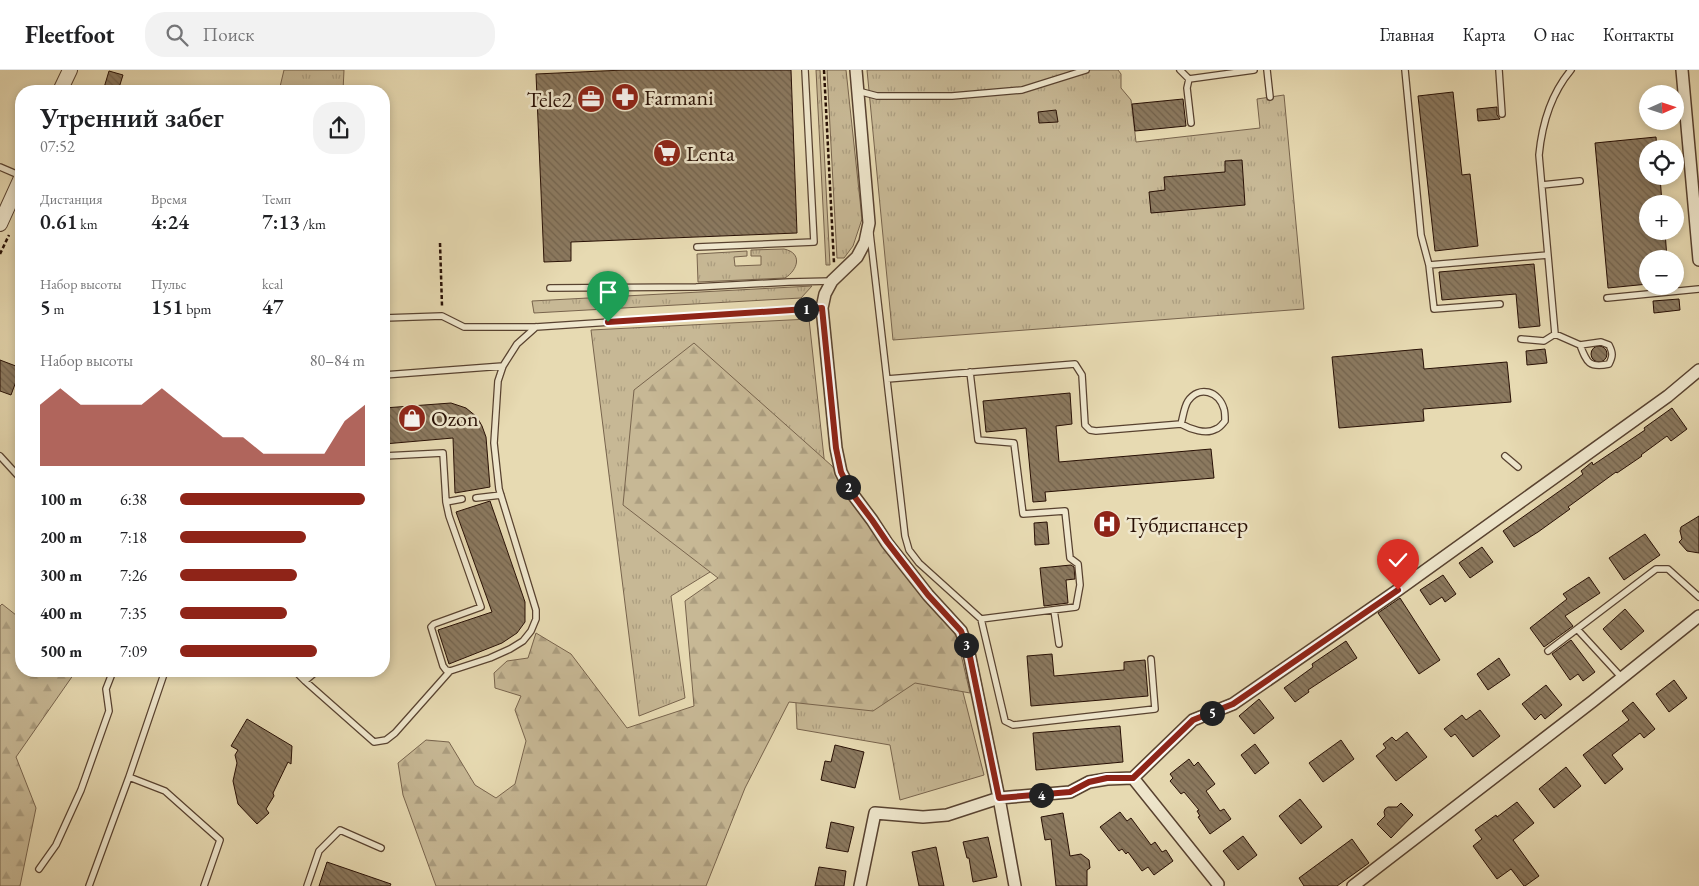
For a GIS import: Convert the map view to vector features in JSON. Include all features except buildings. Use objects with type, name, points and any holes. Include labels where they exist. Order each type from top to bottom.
[{"type":"street","points":[[63,85],[70,70]]},
{"type":"street","points":[[856,70],[869,223],[865,242],[857,257],[834,279],[825,294],[822,308],[836,448],[841,472],[851,492],[928,595],[961,631],[969,652],[1015,886]]},
{"type":"street","points":[[1682,70],[1696,191],[1699,260]]},
{"type":"street","points":[[0,224],[15,190]]},
{"type":"street","points":[[860,886],[875,813],[923,817],[947,815],[999,798],[1070,792],[1089,782],[1107,778],[1133,778],[1193,720],[1233,704],[1398,590],[1660,402],[1699,370]]},
{"type":"street","points":[[1353,886],[1622,678],[1699,616]]},
{"type":"street","points":[[1133,778],[1218,885]]},
{"type":"lane","points":[[697,248],[814,242],[805,70]]},
{"type":"lane","points":[[857,91],[877,96],[952,96],[1022,90],[1086,70]]},
{"type":"lane","points":[[1180,70],[1189,79]]},
{"type":"lane","points":[[1189,79],[1254,70]]},
{"type":"lane","points":[[1267,70],[1270,97]]},
{"type":"lane","points":[[1404,70],[1421,235],[1429,265],[1434,309],[1500,304]]},
{"type":"lane","points":[[1499,70],[1502,114]]},
{"type":"lane","points":[[1555,334],[1539,155],[1543,126],[1552,98],[1571,70]]},
{"type":"lane","points":[[1189,79],[1186,88],[1191,123]]},
{"type":"lane","points":[[0,167],[15,174]]},
{"type":"lane","points":[[1542,185],[1580,181]]},
{"type":"lane","points":[[869,223],[905,536],[909,550],[919,563],[981,619],[1005,721],[1013,725],[1155,709],[1151,659]]},
{"type":"lane","points":[[1429,265],[1548,255]]},
{"type":"lane","points":[[550,288],[696,287],[834,279]]},
{"type":"lane","points":[[1607,298],[1699,290]]},
{"type":"lane","points":[[390,318],[442,316],[464,327],[536,327],[822,308]]},
{"type":"lane","points":[[301,677],[374,742],[386,740],[395,733],[450,671],[490,658],[510,649],[523,641],[530,631],[536,620],[536,610],[501,496],[494,442],[498,381],[503,366],[517,344],[536,327]]},
{"type":"lane","points":[[1520,339],[1544,341],[1555,334]]},
{"type":"lane","points":[[1555,334],[1580,345],[1601,342],[1609,345],[1612,352],[1609,364],[1592,365],[1586,361],[1580,345]]},
{"type":"lane","points":[[887,379],[1075,364],[1082,375],[1085,425],[1090,430],[1096,431],[1181,424],[1192,430],[1207,431],[1216,429],[1225,421],[1224,408],[1217,396],[1208,391],[1198,391],[1187,401],[1181,424]]},
{"type":"lane","points":[[390,375],[503,366]]},
{"type":"lane","points":[[970,372],[978,440],[1014,443],[1022,514],[1065,511],[1070,558],[1078,564],[1080,585],[1076,607],[981,619]]},
{"type":"lane","points":[[390,456],[443,453],[446,502],[449,516],[481,607],[430,627],[443,666],[446,670],[450,671]]},
{"type":"lane","points":[[0,456],[15,472]]},
{"type":"lane","points":[[1505,456],[1518,468]]},
{"type":"lane","points":[[476,498],[501,496]]},
{"type":"lane","points":[[446,502],[462,499]]},
{"type":"lane","points":[[1548,650],[1656,569],[1668,569],[1699,597]]},
{"type":"lane","points":[[1054,610],[1059,644]]},
{"type":"lane","points":[[1577,629],[1622,678]]},
{"type":"lane","points":[[39,869],[56,845],[81,790],[109,711],[106,689],[111,677]]},
{"type":"lane","points":[[89,886],[130,777],[163,677]]},
{"type":"lane","points":[[305,681],[310,677]]},
{"type":"lane","points":[[130,777],[164,791],[220,840],[204,886]]},
{"type":"lane","points":[[307,886],[319,851],[340,830],[381,848]]},
{"type":"path","points":[[824,70],[834,279]]},
{"type":"path","points":[[440,243],[442,316]]},
{"type":"green space","points":[[284,70],[344,70],[343,85],[280,85]]},
{"type":"green space","points":[[816,70],[820,70],[830,265],[826,265]]},
{"type":"green space","points":[[827,70],[846,70],[862,219],[853,246],[844,258],[837,258]]},
{"type":"green space","points":[[867,70],[1118,70],[1121,74],[1121,88],[1131,100],[1136,142],[1260,128],[1257,99],[1284,95],[1304,309],[893,340]]},
{"type":"green space","points":[[784,249],[794,254],[796,258],[793,271],[785,278],[698,282],[697,254],[747,251],[747,256],[734,257],[735,266],[761,265],[761,256],[751,256],[751,250]]},
{"type":"green space","points":[[812,286],[801,298],[534,313],[532,301]]},
{"type":"green space","points":[[809,319],[825,467],[949,637],[984,775],[900,800],[890,745],[797,729],[795,680],[723,564],[671,596],[685,698],[639,716],[591,330]]},
{"type":"green space","points":[[694,343],[832,466],[957,637],[970,693],[915,683],[873,711],[789,702],[745,788],[706,886],[436,886],[403,795],[398,763],[426,740],[449,742],[475,785],[496,798],[515,784],[526,741],[515,710],[521,696],[495,688],[494,673],[507,661],[528,658],[536,633],[571,654],[627,728],[694,706],[685,601],[718,578],[623,505],[634,390]]},
{"type":"green space","points":[[2,604],[15,614],[15,677],[72,677],[16,757],[36,808],[20,886],[0,886],[0,606]]},
{"type":"place","name":"Farmani","points":[[625,97]]},
{"type":"place","name":"Tele2","points":[[591,99]]},
{"type":"place","name":"Lenta","points":[[667,153]]},
{"type":"place","name":"Ozon","points":[[412,418]]},
{"type":"place","name":"Тубдиспансер","points":[[1107,524]]},
{"type":"route","points":[[608,322],[822,308],[836,448],[841,472],[851,492],[887,542],[928,595],[961,631],[969,652],[999,798],[1070,792],[1089,782],[1107,778],[1133,778],[1193,720],[1233,704],[1398,590]]}]
